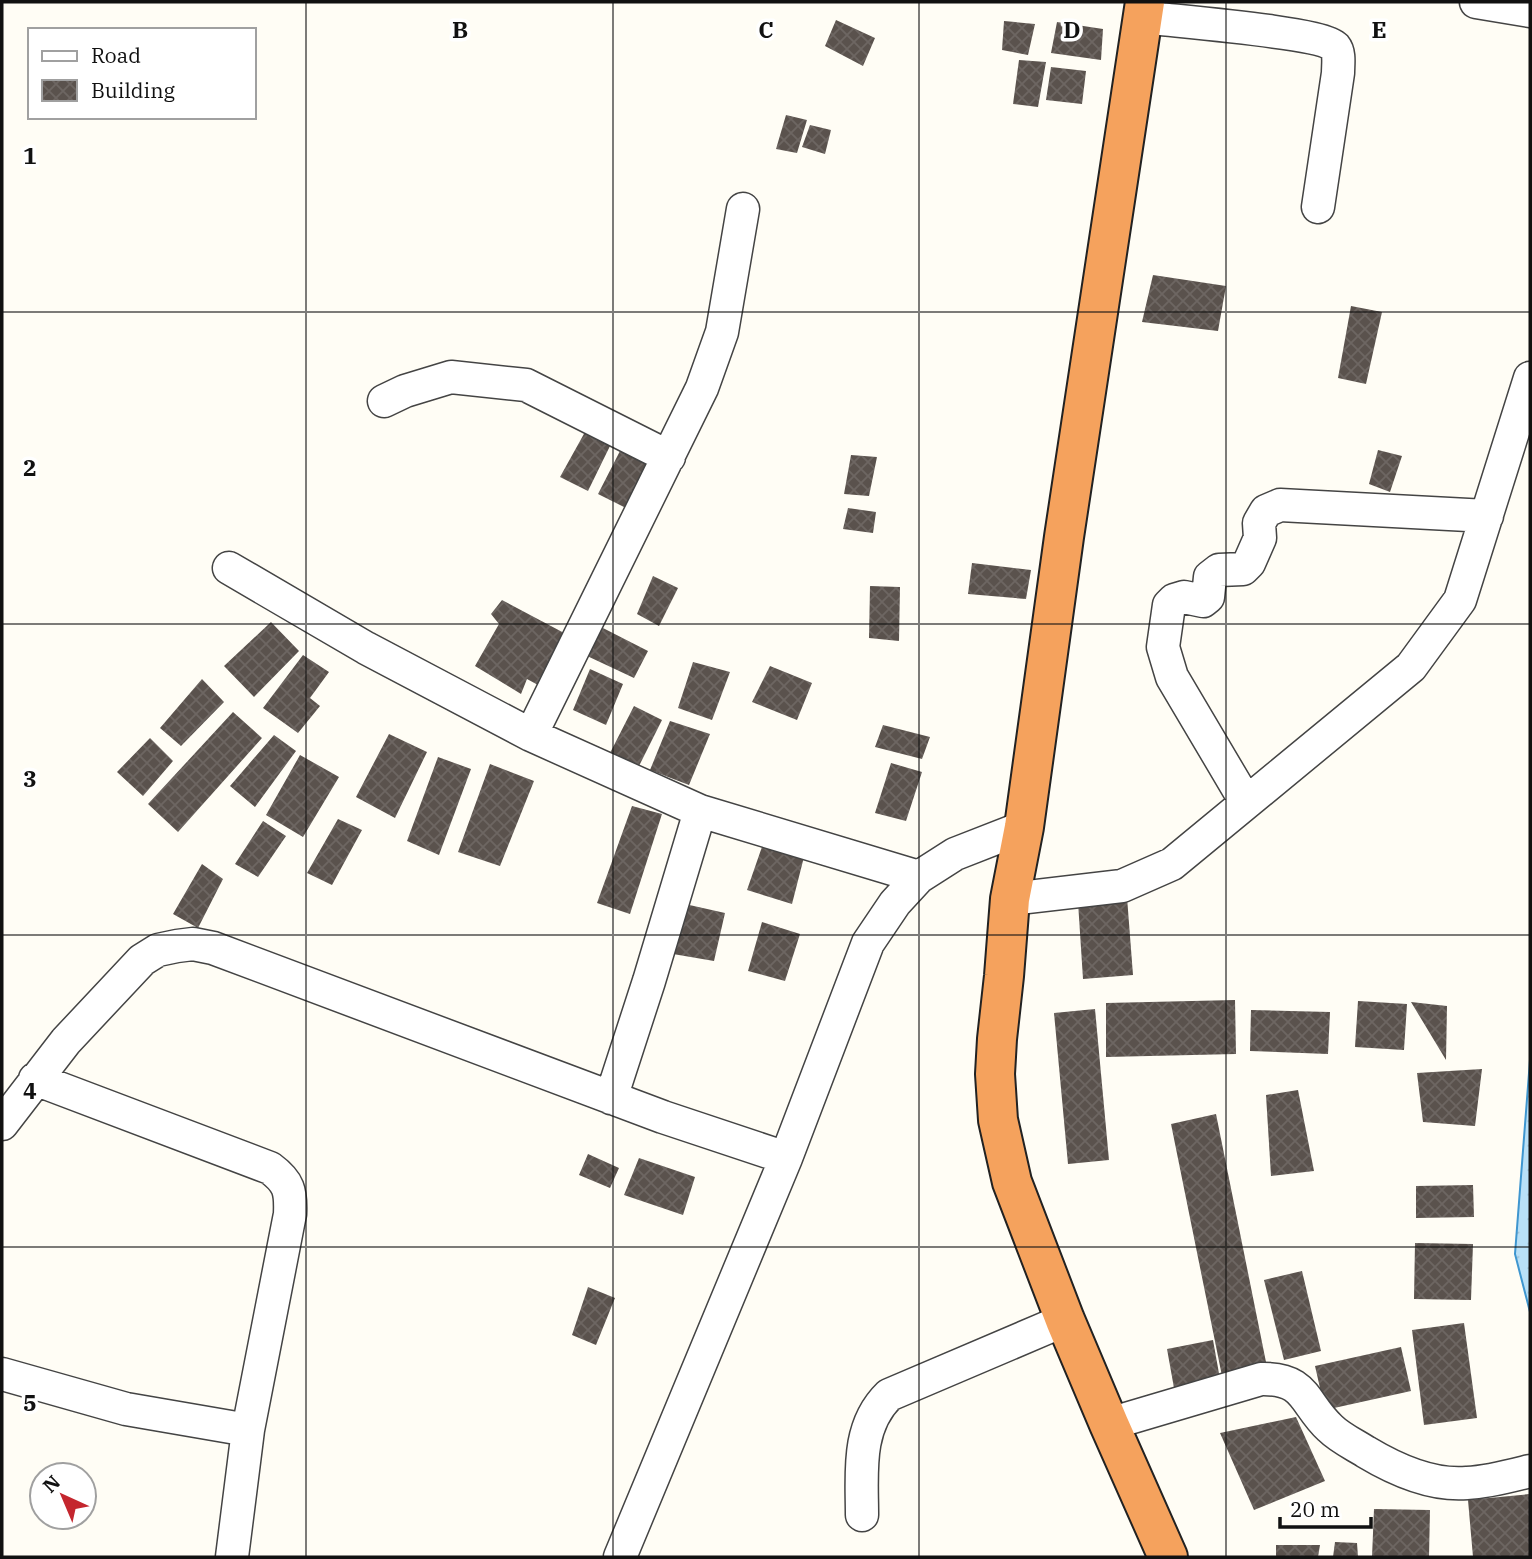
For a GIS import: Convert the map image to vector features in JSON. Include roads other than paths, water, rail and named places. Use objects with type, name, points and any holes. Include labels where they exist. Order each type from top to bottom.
[{"type":"highway","points":[[1144,10],[1066,523],[1024,827],[1010,899],[995,1074],[998,1121],[1012,1182],[1065,1320],[1167,1555]]},
{"type":"street","points":[[1476,2],[1530,11]]},
{"type":"street","points":[[1144,10],[1295,34],[1320,39],[1336,48],[1338,73],[1318,207]]},
{"type":"street","points":[[531,735],[702,388],[722,332],[743,209]]},
{"type":"street","points":[[384,401],[405,391],[451,377],[526,385],[669,457]]},
{"type":"street","points":[[1010,899],[1122,886],[1172,864],[1411,667],[1460,600],[1530,378]]},
{"type":"street","points":[[1246,802],[1172,677],[1163,648],[1168,605],[1184,597],[1203,601],[1208,597],[1210,577],[1219,570],[1242,569],[1249,563],[1260,538],[1259,523],[1266,511],[1280,505],[1487,516]]},
{"type":"street","points":[[229,568],[366,648],[531,735],[700,811],[919,877]]},
{"type":"street","points":[[611,1098],[700,811]]},
{"type":"street","points":[[620,1557],[786,1158],[868,943],[895,903],[919,877],[955,854],[1024,827]]},
{"type":"street","points":[[2,1124],[66,1041],[142,960],[159,950],[192,944],[213,948],[611,1098],[786,1158]]},
{"type":"street","points":[[35,1079],[270,1168],[288,1185],[289,1214],[248,1430],[232,1557]]},
{"type":"street","points":[[862,1515],[864,1440],[873,1416],[889,1395],[1065,1320]]},
{"type":"street","points":[[2,1374],[126,1409],[248,1430]]},
{"type":"street","points":[[1109,1424],[1261,1379],[1275,1379],[1293,1384],[1331,1429],[1382,1462],[1406,1473],[1434,1481],[1466,1484],[1530,1471]]},
{"type":"water","points":[[1530,1060],[1530,1312],[1515,1254]]}]
